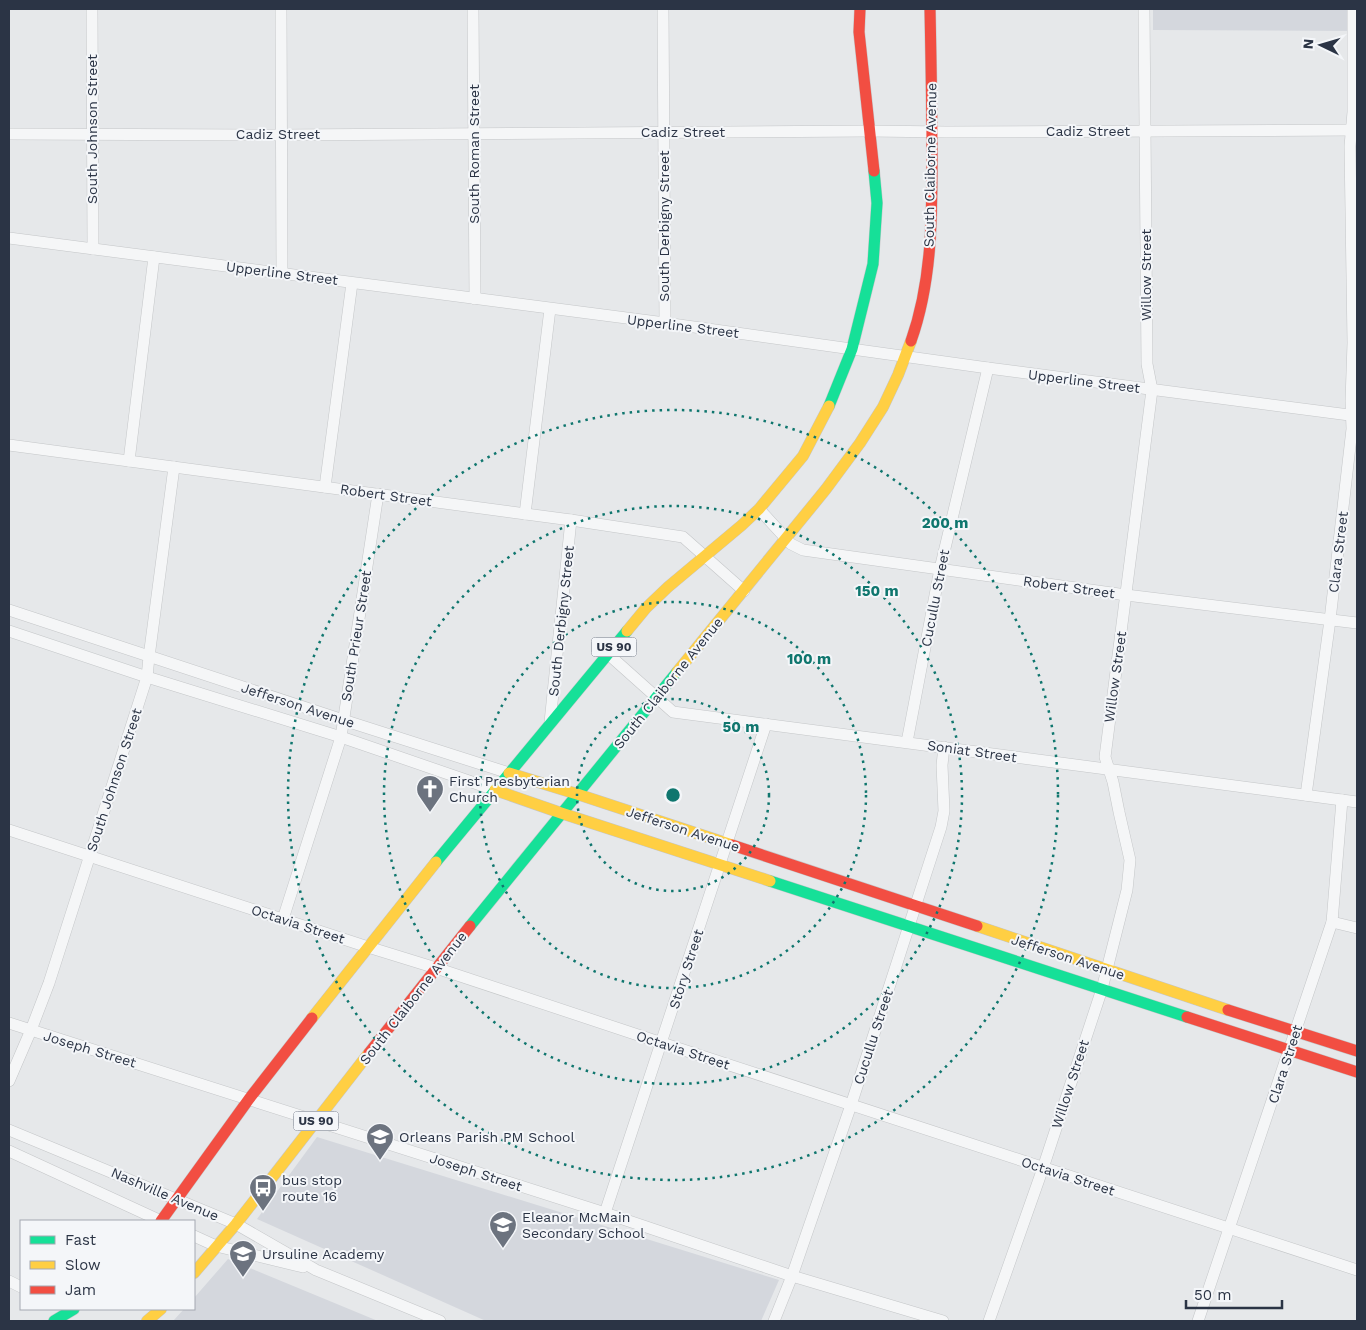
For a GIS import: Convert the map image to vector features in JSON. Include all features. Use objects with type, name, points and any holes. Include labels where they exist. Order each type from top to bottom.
[{"type":"main road","name":"US 90","points":[[162,1220],[249,1099],[368,947],[646,608],[759,509],[803,456],[830,402],[852,349],[873,264],[877,203],[859,32],[860,9]]},
{"type":"main road","name":"South Claiborne Avenue","points":[[195,1272],[236,1224],[436,968],[826,489],[872,425],[889,395],[905,357],[919,316],[925,285],[930,247],[931,215],[930,9]]},
{"type":"main road","name":"Jefferson Avenue","points":[[509,773],[1357,1051]]},
{"type":"main road","name":"Jefferson Avenue","points":[[495,790],[1357,1072]]},
{"type":"main road","points":[[147,1321],[160,1310]]},
{"type":"main road","points":[[54,1321],[67,1311]]},
{"type":"street","name":"South Johnson Street","points":[[92,9],[93,249]]},
{"type":"street","points":[[282,9],[282,274]]},
{"type":"street","name":"South Roman Street","points":[[473,9],[475,299]]},
{"type":"street","name":"South Derbigny Street","points":[[664,9],[664,323]]},
{"type":"street","name":"Willow Street","points":[[988,1321],[1102,989],[1128,890],[1130,860],[1113,782],[1104,757],[1152,390],[1147,364],[1144,9]]},
{"type":"street","name":"Clara Street","points":[[1306,795],[1330,620],[1354,416],[1351,400],[1355,343],[1350,146],[1354,130],[1352,112],[1353,9]]},
{"type":"street","name":"Cadiz Street","points":[[9,134],[281,135],[1354,130]]},
{"type":"street","name":"Upperline Street","points":[[9,238],[664,323],[905,357],[1354,416]]},
{"type":"street","points":[[129,461],[154,257]]},
{"type":"street","points":[[325,487],[352,283]]},
{"type":"street","points":[[525,514],[550,309]]},
{"type":"street","name":"Cucullu Street","points":[[907,742],[940,569],[988,368]]},
{"type":"street","name":"Robert Street","points":[[9,446],[571,520],[683,537],[744,591]]},
{"type":"street","name":"South Johnson Street","points":[[9,1081],[49,983],[148,677],[149,656],[174,467]]},
{"type":"street","name":"South Prieur Street","points":[[284,919],[341,737],[378,494]]},
{"type":"street","name":"Robert Street","points":[[759,509],[791,544],[803,550],[1357,624]]},
{"type":"street","name":"South Derbigny Street","points":[[550,723],[571,520]]},
{"type":"street","name":"Jefferson Avenue","points":[[9,610],[509,773]]},
{"type":"street","name":"Jefferson Avenue","points":[[9,631],[148,677],[341,737],[495,790]]},
{"type":"street","name":"Soniat Street","points":[[608,654],[674,712],[1357,802]]},
{"type":"street","name":"Story Street","points":[[605,1213],[766,724]]},
{"type":"street","name":"Cucullu Street","points":[[774,1321],[792,1276],[851,1105],[941,827],[944,811],[942,765],[944,747]]},
{"type":"street","name":"Clara Street","points":[[1198,1321],[1332,922],[1342,800]]},
{"type":"street","name":"Octavia Street","points":[[9,830],[1357,1270]]},
{"type":"street","points":[[1332,922],[1357,928]]},
{"type":"street","name":"Joseph Street","points":[[9,1023],[605,1213],[792,1276],[943,1321]]},
{"type":"street","name":"Nashville Avenue","points":[[9,1130],[236,1224],[316,1270],[440,1321]]},
{"type":"street","name":"Nashville Avenue","points":[[9,1151],[159,1220]]},
{"type":"street","name":"Nashville Avenue","points":[[195,1236],[216,1246],[316,1270]]},
{"type":"shaded area","points":[[1153,9],[1357,9],[1357,31],[1153,30]]},
{"type":"shaded area","name":"Eleanor McMain Secondary School","points":[[317,1137],[779,1280],[761,1321],[486,1321],[257,1219]]},
{"type":"shaded area","name":"Ursuline Academy","points":[[228,1259],[378,1321],[173,1321],[183,1310],[195,1310],[195,1297]]},
{"type":"traffic: fast","points":[[829,406],[852,349],[873,264],[877,203],[874,171]]},
{"type":"traffic: fast","points":[[436,862],[627,631]]},
{"type":"traffic: fast","points":[[470,926],[677,672]]},
{"type":"traffic: fast","points":[[770,881],[1187,1017]]},
{"type":"traffic: fast","points":[[54,1321],[72,1310]]},
{"type":"traffic: slow","points":[[677,672],[826,489],[860,443],[883,407],[911,341]]},
{"type":"traffic: slow","points":[[627,631],[646,608],[668,587],[759,509],[803,456],[829,406]]},
{"type":"traffic: slow","points":[[509,773],[732,845]]},
{"type":"traffic: slow","points":[[495,790],[770,881]]},
{"type":"traffic: slow","points":[[312,1018],[436,862]]},
{"type":"traffic: slow","points":[[977,926],[1228,1010]]},
{"type":"traffic: slow","points":[[195,1272],[236,1224],[369,1053]]},
{"type":"traffic: slow","points":[[147,1321],[160,1310]]},
{"type":"traffic: jam","points":[[860,9],[859,32],[874,171]]},
{"type":"traffic: jam","points":[[911,341],[923,296],[931,227],[930,9]]},
{"type":"traffic: jam","points":[[732,845],[977,926]]},
{"type":"traffic: jam","points":[[369,1053],[470,926]]},
{"type":"traffic: jam","points":[[1228,1010],[1357,1051]]},
{"type":"traffic: jam","points":[[1187,1017],[1357,1072]]},
{"type":"traffic: jam","points":[[162,1220],[249,1099],[312,1018]]},
{"type":"place","name":"First Presbyterian Church","points":[[430,813]]},
{"type":"place","name":"Orleans Parish PM School","points":[[380,1161]]},
{"type":"place","name":"bus stop route 16","points":[[263,1212]]},
{"type":"place","name":"Eleanor McMain Secondary School","points":[[503,1249]]},
{"type":"place","name":"Ursuline Academy","points":[[243,1278]]}]
